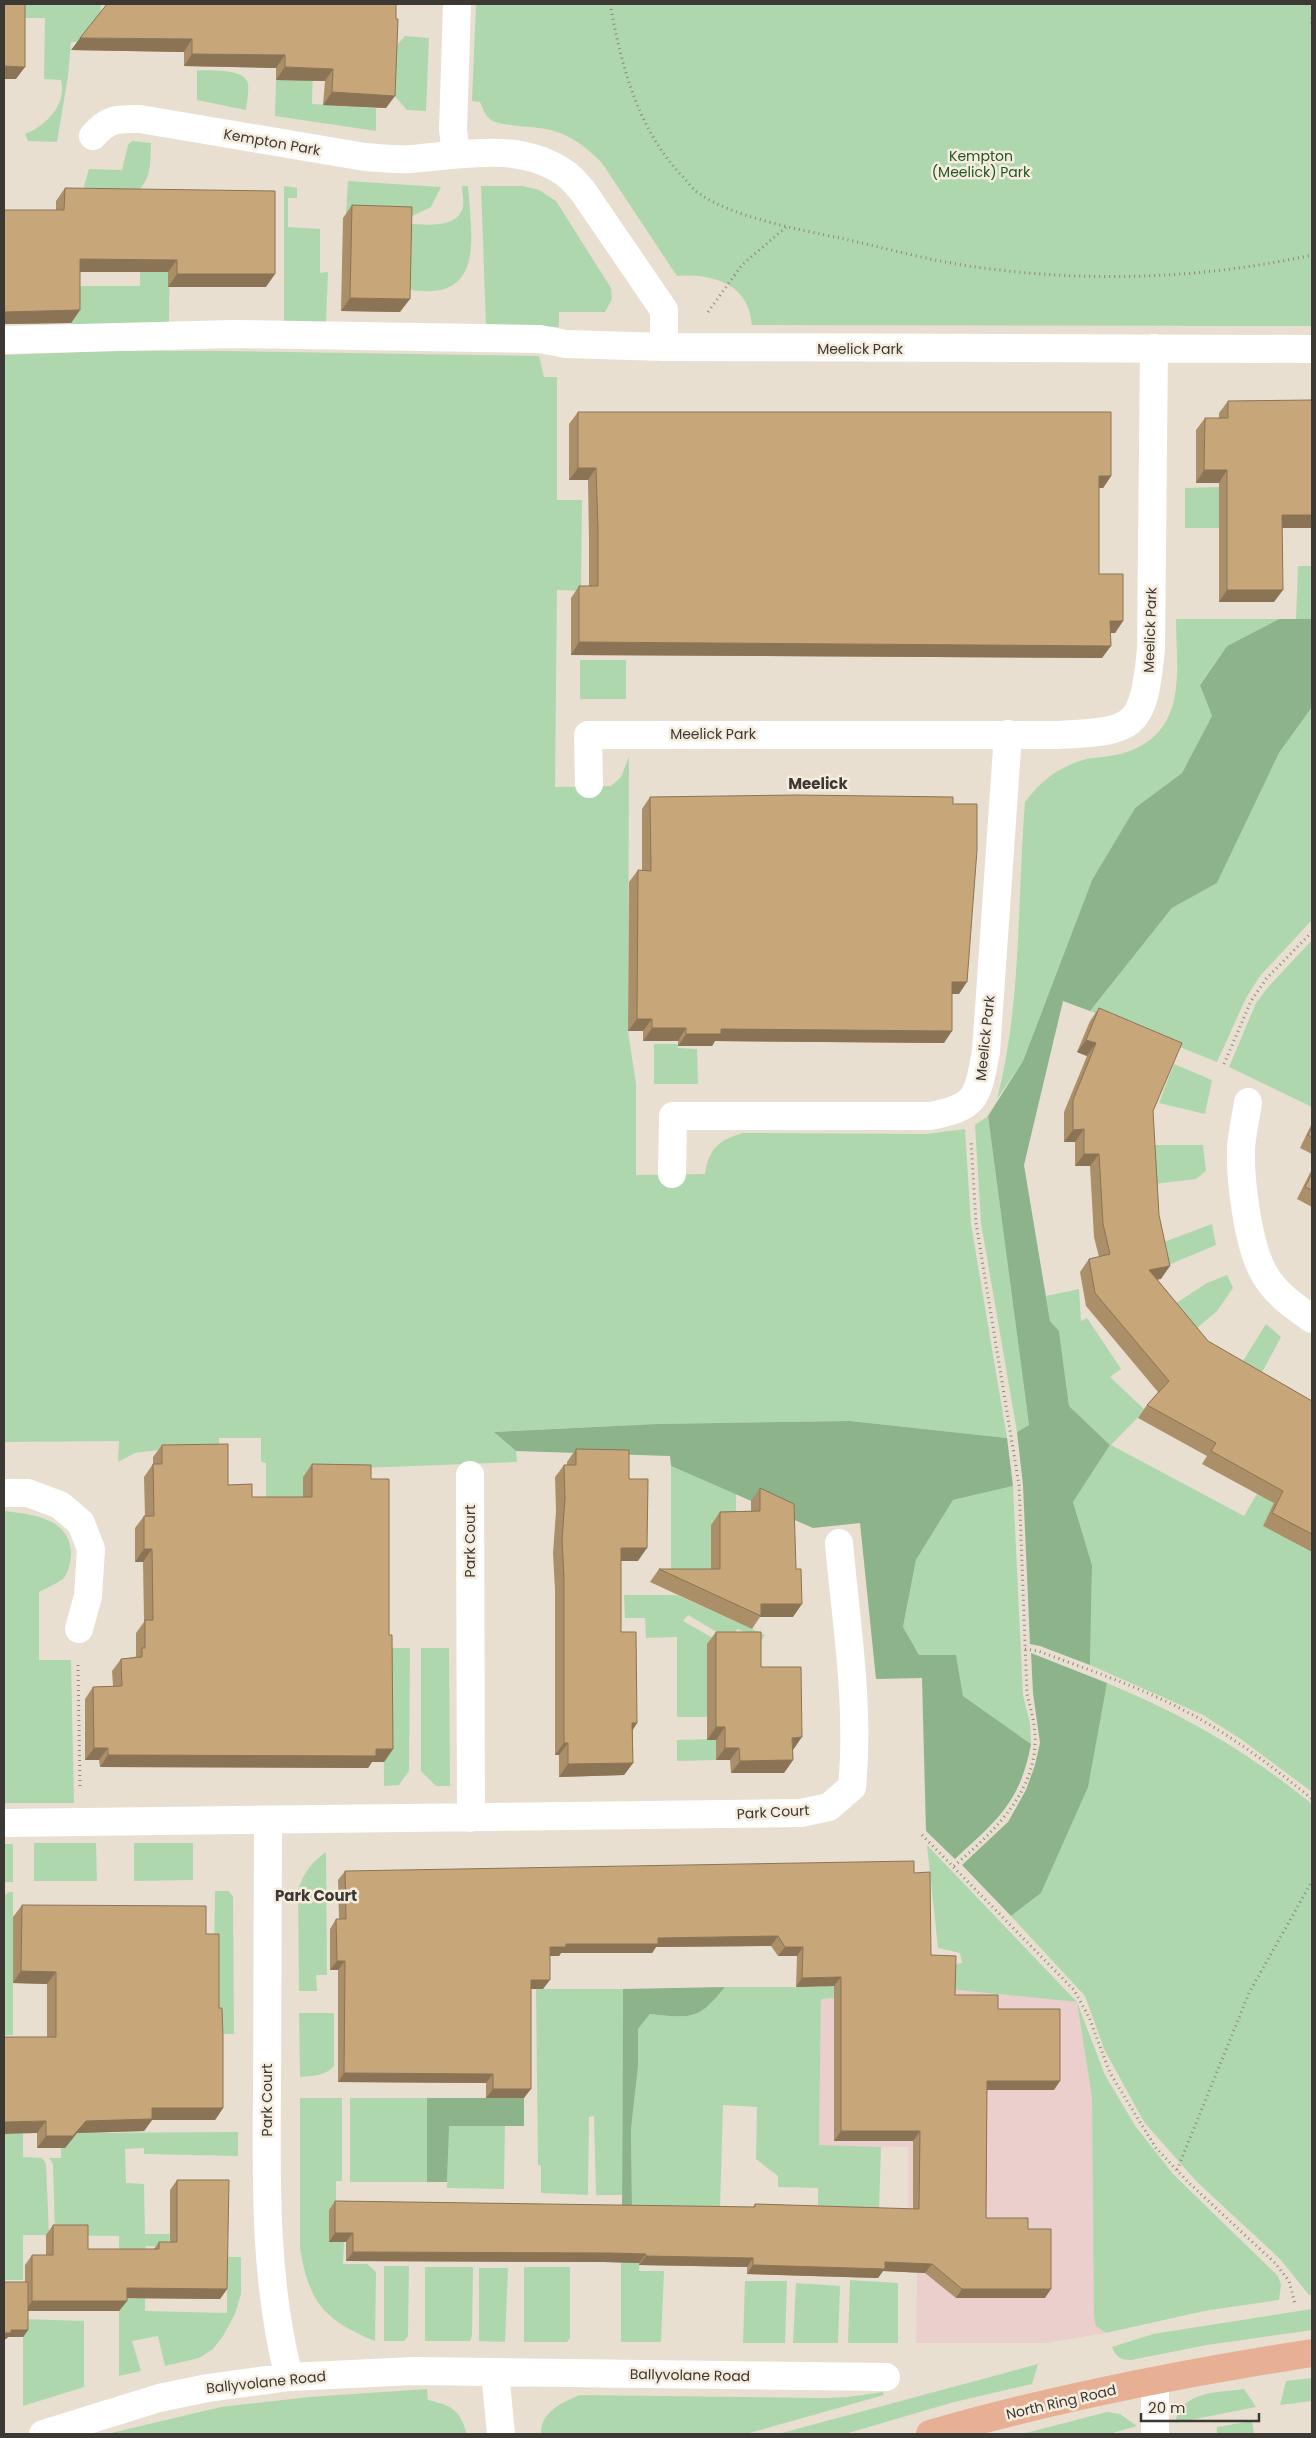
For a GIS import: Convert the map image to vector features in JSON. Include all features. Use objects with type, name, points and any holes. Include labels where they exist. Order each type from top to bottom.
[{"type":"main road","name":"North Ring Road","points":[[930,2434],[964,2424],[1155,2381],[1312,2353]]},
{"type":"street","points":[[456,153],[453,130],[457,4]]},
{"type":"street","name":"Kempton Park","points":[[93,136],[104,123],[121,119],[140,119],[365,157],[403,159],[473,152],[519,155],[545,163],[566,174],[582,190],[664,310],[664,347]]},
{"type":"street","name":"Meelick Park","points":[[4,340],[233,334],[540,339],[566,344],[664,347],[1312,349]]},
{"type":"street","name":"Meelick Park","points":[[589,784],[588,735],[1106,732],[1127,724],[1139,712],[1147,688],[1151,649],[1154,348]]},
{"type":"street","name":"Meelick Park","points":[[672,1174],[673,1116],[930,1116],[964,1106],[979,1091],[986,1052],[1008,734]]},
{"type":"street","points":[[1248,1102],[1241,1148],[1247,1219],[1256,1256],[1265,1276],[1289,1303],[1312,1319]]},
{"type":"street","name":"Park Court","points":[[470,1475],[471,1818]]},
{"type":"street","points":[[4,1493],[28,1493],[36,1496],[60,1506],[81,1523],[91,1549],[88,1596],[79,1629]]},
{"type":"street","name":"Park Court","points":[[4,1823],[801,1813],[829,1807],[844,1796],[852,1786],[855,1758],[853,1692],[839,1543]]},
{"type":"street","name":"Park Court","points":[[268,1821],[267,2132],[269,2238],[272,2293],[280,2341],[289,2377]]},
{"type":"street","name":"Ballyvolane Road","points":[[43,2434],[159,2398],[208,2388],[289,2377],[414,2371],[886,2377]]},
{"type":"street","points":[[495,2372],[501,2434]]},
{"type":"street","points":[[1155,2381],[1155,2434]]},
{"type":"path","points":[[610,4],[619,54],[640,115],[669,162],[700,194],[734,210],[787,227],[975,267],[1042,274],[1108,277],[1180,276],[1233,270],[1312,256]]},
{"type":"path","points":[[1312,18],[1310,22],[1312,23]]},
{"type":"path","points":[[703,318],[742,265],[787,227]]},
{"type":"path","points":[[1224,1064],[1251,1002],[1261,987],[1312,932]]},
{"type":"path","points":[[954,1866],[1003,1821],[1022,1789],[1032,1764],[1036,1744],[1034,1723],[1027,1694],[1018,1485],[976,1223],[970,1137]]},
{"type":"path","points":[[1025,1649],[1038,1651],[1114,1680],[1200,1719],[1241,1745],[1312,1799]]},
{"type":"path","points":[[78,1665],[80,1788]]},
{"type":"path","points":[[922,1835],[1074,1990],[1089,2017],[1110,2073],[1156,2148],[1275,2263],[1289,2281],[1295,2304]]},
{"type":"path","points":[[1177,2170],[1249,1992],[1312,1881]]},
{"type":"shaded area","points":[[924,1986],[1077,2002],[1092,2098],[1096,2326],[1106,2333],[1045,2343],[916,2343],[917,2272],[908,2233],[908,2147],[819,2146],[821,1999],[871,1995]]},
{"type":"green space","points":[[7,4],[101,4],[100,42],[71,42],[68,76],[57,142],[28,141],[25,134],[41,125],[54,113],[61,97],[61,80],[44,79],[45,18],[7,18]]},
{"type":"green space","name":"Kempton (Meelick) Park","points":[[476,4],[1312,4],[1312,326],[752,325],[747,305],[735,289],[707,277],[677,276],[602,163],[586,148],[554,131],[493,121],[487,116],[480,102],[472,101]]},
{"type":"green space","points":[[405,36],[429,38],[426,111],[407,110],[393,94],[394,48]]},
{"type":"green space","points":[[313,66],[312,104],[376,108],[376,131],[275,116],[276,79]]},
{"type":"green space","points":[[197,70],[233,73],[245,78],[248,83],[246,110],[197,100]]},
{"type":"green space","points":[[132,141],[151,143],[149,172],[140,189],[134,196],[89,196],[84,186],[89,169],[122,170],[128,145]]},
{"type":"green space","points":[[348,181],[441,187],[431,207],[410,217],[346,214]]},
{"type":"green space","points":[[284,186],[297,188],[297,198],[288,198],[288,227],[320,229],[320,273],[328,272],[326,323],[284,322]]},
{"type":"green space","points":[[462,186],[468,186],[471,246],[468,263],[461,277],[450,287],[432,291],[406,289],[406,224],[430,225],[454,219],[460,214],[463,207]]},
{"type":"green space","points":[[481,186],[523,186],[539,190],[556,201],[611,288],[612,299],[605,312],[559,312],[559,327],[486,326]]},
{"type":"green space","points":[[170,241],[169,322],[71,325],[71,299],[63,286],[140,286],[140,272],[147,272]]},
{"type":"green space","points":[[112,351],[539,356],[544,377],[557,377],[557,500],[582,500],[581,591],[557,590],[555,787],[611,786],[621,777],[629,757],[628,1031],[636,1084],[636,1175],[705,1174],[709,1158],[716,1146],[743,1133],[926,1134],[965,1129],[971,1224],[1007,1438],[850,1421],[657,1424],[495,1432],[516,1451],[517,1462],[363,1468],[303,1517],[266,1509],[266,1463],[261,1462],[261,1438],[219,1438],[219,1449],[167,1449],[135,1453],[118,1462],[119,1441],[4,1442],[4,355]]},
{"type":"green space","points":[[1251,486],[1242,528],[1185,528],[1185,488]]},
{"type":"green space","points":[[1298,566],[1312,566],[1312,619],[1296,619]]},
{"type":"green space","points":[[1176,619],[1279,619],[1227,646],[1200,684],[1212,716],[1182,773],[1135,808],[1092,880],[1023,1061],[997,1099],[1011,1026],[1015,989],[1025,802],[1037,788],[1057,771],[1086,759],[1121,754],[1132,750],[1150,740],[1164,725],[1175,694],[1177,673]]},
{"type":"green space","points":[[1279,619],[1312,619],[1312,707],[1279,753],[1217,883],[1172,908],[1090,1011],[1063,1001],[1024,1165],[1050,1321],[1059,1331],[1069,1406],[1110,1445],[1073,1502],[1092,1565],[1090,1665],[1030,1644],[1023,1485],[1017,1432],[1029,1425],[988,1116],[1023,1061],[1092,880],[1135,808],[1182,773],[1212,716],[1200,685],[1227,646]]},
{"type":"green space","points":[[580,660],[626,660],[626,699],[580,699]]},
{"type":"green space","points":[[1312,707],[1312,920],[1260,976],[1246,998],[1217,1062],[1090,1011],[1172,908],[1217,883],[1279,753]]},
{"type":"green space","points":[[1312,940],[1312,1107],[1229,1067],[1256,1003],[1269,986]]},
{"type":"green space","points":[[654,1044],[678,1044],[678,1048],[697,1049],[698,1084],[654,1084]]},
{"type":"green space","points":[[1174,1064],[1212,1080],[1205,1114],[1159,1103]]},
{"type":"green space","points":[[988,1116],[1029,1425],[1017,1432],[981,1223],[975,1125]]},
{"type":"green space","points":[[1153,1145],[1203,1145],[1206,1171],[1196,1179],[1154,1184]]},
{"type":"green space","points":[[1212,1224],[1216,1245],[1166,1266],[1161,1243]]},
{"type":"green space","points":[[1227,1275],[1233,1288],[1217,1311],[1190,1334],[1170,1307],[1207,1283]]},
{"type":"green space","points":[[1079,1289],[1081,1321],[1087,1318],[1121,1369],[1110,1377],[1145,1410],[1111,1445],[1244,1516],[1265,1480],[1312,1505],[1272,1510],[1263,1526],[1312,1552],[1312,1792],[1242,1740],[1203,1715],[1090,1665],[1092,1565],[1073,1502],[1110,1445],[1069,1406],[1059,1331],[1050,1321],[1046,1296]]},
{"type":"green space","points":[[1266,1324],[1281,1337],[1258,1380],[1238,1369]]},
{"type":"green space","points":[[850,1421],[1007,1438],[1013,1486],[953,1500],[916,1560],[903,1627],[919,1655],[956,1655],[963,1696],[1031,1744],[1020,1781],[1005,1809],[955,1859],[926,1831],[922,1678],[876,1679],[860,1523],[813,1528],[671,1466],[670,1456],[516,1451],[494,1432],[657,1424]]},
{"type":"green space","points":[[671,1466],[736,1494],[736,1524],[712,1582],[671,1582]]},
{"type":"green space","points":[[1013,1486],[1023,1695],[1030,1723],[1031,1744],[963,1696],[956,1655],[919,1655],[903,1627],[916,1560],[953,1500]]},
{"type":"green space","points":[[4,1511],[37,1516],[48,1520],[64,1532],[69,1541],[71,1553],[65,1577],[39,1592],[39,1660],[71,1660],[74,1803],[4,1803]]},
{"type":"green space","points":[[624,1595],[677,1595],[765,1635],[755,1650],[748,1633],[737,1629],[732,1641],[688,1615],[683,1621],[729,1647],[729,1716],[716,1760],[677,1761],[677,1740],[710,1739],[709,1717],[677,1717],[677,1637],[646,1638],[645,1618],[625,1618]]},
{"type":"green space","points":[[383,1648],[410,1648],[409,1771],[399,1785],[384,1786]]},
{"type":"green space","points":[[421,1648],[449,1648],[450,1786],[436,1786],[421,1771]]},
{"type":"green space","points":[[1031,1653],[1107,1683],[1088,1787],[1041,1893],[1011,1916],[962,1865],[1008,1822],[1026,1790],[1035,1765],[1040,1743],[1033,1693]]},
{"type":"green space","points":[[1107,1683],[1163,1708],[1214,1736],[1263,1767],[1312,1804],[1312,2295],[1309,2295],[1280,2259],[1196,2181],[1144,2122],[1104,2049],[1085,1996],[1011,1916],[1041,1893],[1087,1787]]},
{"type":"green space","points":[[34,1843],[96,1843],[97,1881],[34,1881]]},
{"type":"green space","points":[[134,1843],[193,1843],[193,1880],[134,1881]]},
{"type":"green space","points":[[4,1844],[13,1844],[13,1882],[4,1882]]},
{"type":"green space","points":[[927,1845],[1077,2002],[949,1989],[950,1965],[962,1963],[960,1953],[938,1948]]},
{"type":"green space","points":[[326,1852],[327,1975],[316,1975],[317,1991],[299,1991],[298,1890],[309,1868]]},
{"type":"green space","points":[[215,1891],[229,1891],[233,1897],[234,2034],[213,2034]]},
{"type":"green space","points":[[9,1892],[13,1892],[13,2035],[4,2035],[4,1896]]},
{"type":"green space","points":[[845,1979],[871,1995],[821,1999],[819,2145],[881,2147],[879,2210],[818,2207],[818,2188],[778,2187],[778,2176],[756,2159],[757,2107],[723,2105],[720,2210],[632,2209],[631,2129],[638,2067],[638,2029],[650,2014],[693,2015],[708,2006],[725,1987],[821,1987]]},
{"type":"green space","points":[[725,1987],[700,2012],[685,2016],[650,2014],[638,2029],[638,2067],[631,2129],[632,2209],[622,2214],[623,1989]]},
{"type":"green space","points":[[536,1989],[623,1989],[622,2195],[596,2195],[594,2116],[589,2117],[588,2195],[541,2193],[541,2166],[538,2165]]},
{"type":"green space","points":[[1077,2002],[1105,2075],[1136,2127],[1173,2174],[1278,2276],[1281,2285],[1279,2300],[1204,2311],[1106,2333],[1096,2326],[1094,2317],[1092,2098]]},
{"type":"green space","points":[[299,2013],[334,2013],[334,2066],[323,2074],[300,2077]]},
{"type":"green space","points":[[300,2098],[342,2098],[342,2181],[336,2181],[336,2210],[329,2211],[329,2242],[344,2242],[343,2264],[367,2264],[376,2272],[375,2341],[331,2317],[314,2296],[308,2283],[300,2248]]},
{"type":"green space","points":[[350,2098],[427,2098],[427,2182],[350,2182]]},
{"type":"green space","points":[[427,2098],[524,2098],[524,2126],[449,2126],[447,2182],[427,2182]]},
{"type":"green space","points":[[61,2105],[78,2133],[238,2132],[238,2156],[144,2154],[144,2148],[125,2149],[126,2183],[144,2184],[145,2234],[170,2234],[169,2247],[146,2246],[145,2311],[227,2313],[227,2257],[241,2257],[241,2294],[235,2314],[223,2336],[213,2349],[199,2358],[165,2366],[158,2336],[132,2341],[141,2371],[119,2376],[119,2236],[55,2235],[53,2164],[49,2158],[61,2158]]},
{"type":"green space","points":[[448,2126],[505,2126],[504,2189],[447,2188]]},
{"type":"green space","points":[[23,2133],[23,2157],[42,2158],[46,2164],[49,2235],[23,2235],[23,2280],[4,2280],[4,2134]]},
{"type":"green space","points":[[621,2249],[640,2249],[639,2271],[664,2271],[661,2342],[621,2342]]},
{"type":"green space","points":[[384,2266],[409,2266],[408,2336],[404,2341],[384,2341]]},
{"type":"green space","points":[[425,2267],[473,2267],[472,2336],[470,2341],[425,2341]]},
{"type":"green space","points":[[524,2267],[570,2267],[570,2338],[567,2342],[524,2342]]},
{"type":"green space","points":[[479,2268],[508,2268],[505,2342],[479,2341]]},
{"type":"green space","points":[[850,2280],[898,2283],[898,2343],[848,2343]]},
{"type":"green space","points":[[745,2281],[787,2281],[785,2343],[743,2343]]},
{"type":"green space","points":[[796,2283],[840,2286],[838,2343],[793,2343]]},
{"type":"green space","points":[[1312,2309],[1312,2330],[1207,2345],[1131,2360],[1119,2357],[1112,2347],[1153,2334]]},
{"type":"green space","points":[[23,2319],[84,2321],[84,2387],[23,2406]]},
{"type":"green space","points":[[1038,2364],[1032,2384],[954,2402],[845,2434],[778,2434]]},
{"type":"green space","points":[[1312,2378],[1312,2401],[1280,2405],[1286,2381]]},
{"type":"green space","points":[[427,2389],[428,2400],[444,2404],[458,2414],[467,2434],[107,2434],[221,2407],[309,2397]]},
{"type":"green space","points":[[1244,2389],[1256,2407],[1175,2423],[1179,2412],[1185,2404],[1193,2399],[1212,2393]]},
{"type":"green space","points":[[883,2392],[884,2395],[746,2434],[541,2434],[544,2420],[548,2414],[560,2405],[580,2395],[824,2398]]},
{"type":"green space","points":[[1107,2412],[1120,2414],[1137,2426],[1109,2434],[1022,2434]]},
{"type":"green space","points":[[1252,2421],[1254,2434],[1217,2434],[1217,2427]]},
{"type":"building","points":[[4,4],[25,4],[25,67],[4,66]]},
{"type":"building","points":[[107,4],[396,4],[396,19],[398,19],[395,96],[332,92],[333,69],[285,67],[285,55],[192,54],[192,39],[80,38]]},
{"type":"building","points":[[65,188],[275,191],[275,274],[177,274],[177,260],[80,259],[80,310],[4,312],[4,210],[64,210]]},
{"type":"building","points":[[352,205],[412,207],[410,299],[350,298]]},
{"type":"building","points":[[1312,400],[1312,515],[1282,515],[1283,590],[1227,590],[1227,470],[1204,470],[1205,418],[1228,418],[1228,401]]},
{"type":"building","points":[[578,412],[1111,412],[1111,476],[1099,476],[1099,574],[1123,574],[1123,621],[1110,621],[1111,646],[579,642],[579,586],[598,586],[598,528],[596,468],[578,468]]},
{"type":"building","points":[[797,795],[953,797],[953,804],[977,804],[977,850],[967,982],[952,982],[952,1031],[721,1029],[721,1034],[686,1034],[686,1028],[652,1028],[652,1019],[637,1019],[638,870],[651,871],[650,797]]},
{"type":"building","points":[[1099,1008],[1182,1043],[1153,1111],[1159,1215],[1170,1266],[1149,1270],[1208,1341],[1312,1401],[1312,1534],[1272,1513],[1283,1491],[1211,1451],[1216,1443],[1147,1405],[1169,1381],[1095,1293],[1089,1259],[1110,1254],[1103,1224],[1099,1154],[1084,1154],[1084,1129],[1073,1130],[1073,1100],[1096,1043],[1086,1040]]},
{"type":"building","points":[[1312,1127],[1312,1137],[1308,1135]]},
{"type":"building","points":[[1312,1173],[1312,1190],[1305,1187]]},
{"type":"building","points":[[228,1444],[228,1485],[252,1484],[252,1497],[312,1497],[312,1464],[371,1465],[371,1479],[389,1479],[389,1635],[392,1635],[393,1749],[376,1749],[376,1756],[108,1755],[108,1748],[94,1748],[93,1687],[122,1686],[121,1659],[142,1657],[142,1648],[145,1648],[145,1620],[153,1620],[152,1549],[144,1549],[144,1516],[154,1516],[153,1464],[162,1464],[162,1445]]},
{"type":"building","points":[[576,1449],[629,1450],[629,1479],[648,1479],[647,1548],[621,1548],[621,1632],[636,1632],[637,1723],[632,1723],[633,1763],[568,1764],[568,1743],[564,1743],[564,1577],[562,1540],[565,1498],[564,1465],[576,1465]]},
{"type":"building","points":[[760,1488],[794,1504],[796,1569],[801,1569],[802,1604],[761,1604],[761,1616],[659,1569],[720,1569],[720,1512],[760,1511]]},
{"type":"building","points":[[716,1632],[761,1632],[761,1667],[801,1667],[802,1737],[792,1738],[793,1760],[740,1761],[739,1748],[725,1748],[725,1727],[716,1727]]},
{"type":"building","points":[[914,1861],[914,1873],[930,1872],[931,1955],[956,1956],[955,1995],[998,1995],[998,2009],[1060,2009],[1060,2081],[987,2081],[986,2218],[1028,2218],[1028,2229],[1051,2229],[1051,2289],[962,2289],[932,2264],[885,2262],[885,2269],[753,2265],[753,2258],[646,2256],[646,2254],[353,2252],[353,2233],[335,2233],[335,2201],[755,2207],[755,2204],[919,2209],[920,2131],[841,2131],[841,1977],[802,1978],[803,1947],[785,1947],[778,1936],[658,1938],[658,1944],[566,1944],[566,1947],[550,1947],[550,1980],[531,1980],[531,2089],[493,2089],[493,2074],[344,2073],[345,1961],[337,1961],[336,1919],[346,1919],[345,1871]]},
{"type":"building","points":[[22,1905],[206,1906],[206,1934],[219,1934],[219,2008],[222,2008],[223,2108],[152,2108],[152,2119],[86,2121],[73,2136],[46,2136],[46,2121],[4,2122],[4,2037],[56,2037],[56,1972],[21,1971]]},
{"type":"building","points":[[177,2180],[229,2180],[227,2289],[127,2288],[127,2301],[32,2301],[32,2255],[53,2255],[53,2225],[88,2225],[88,2249],[159,2249],[159,2242],[177,2242]]},
{"type":"building","points":[[4,2282],[28,2282],[28,2330],[11,2330],[11,2333],[4,2333]]},
{"type":"district","name":"Meelick","points":[[818,784]]},
{"type":"district","name":"Park Court","points":[[316,1896]]}]
